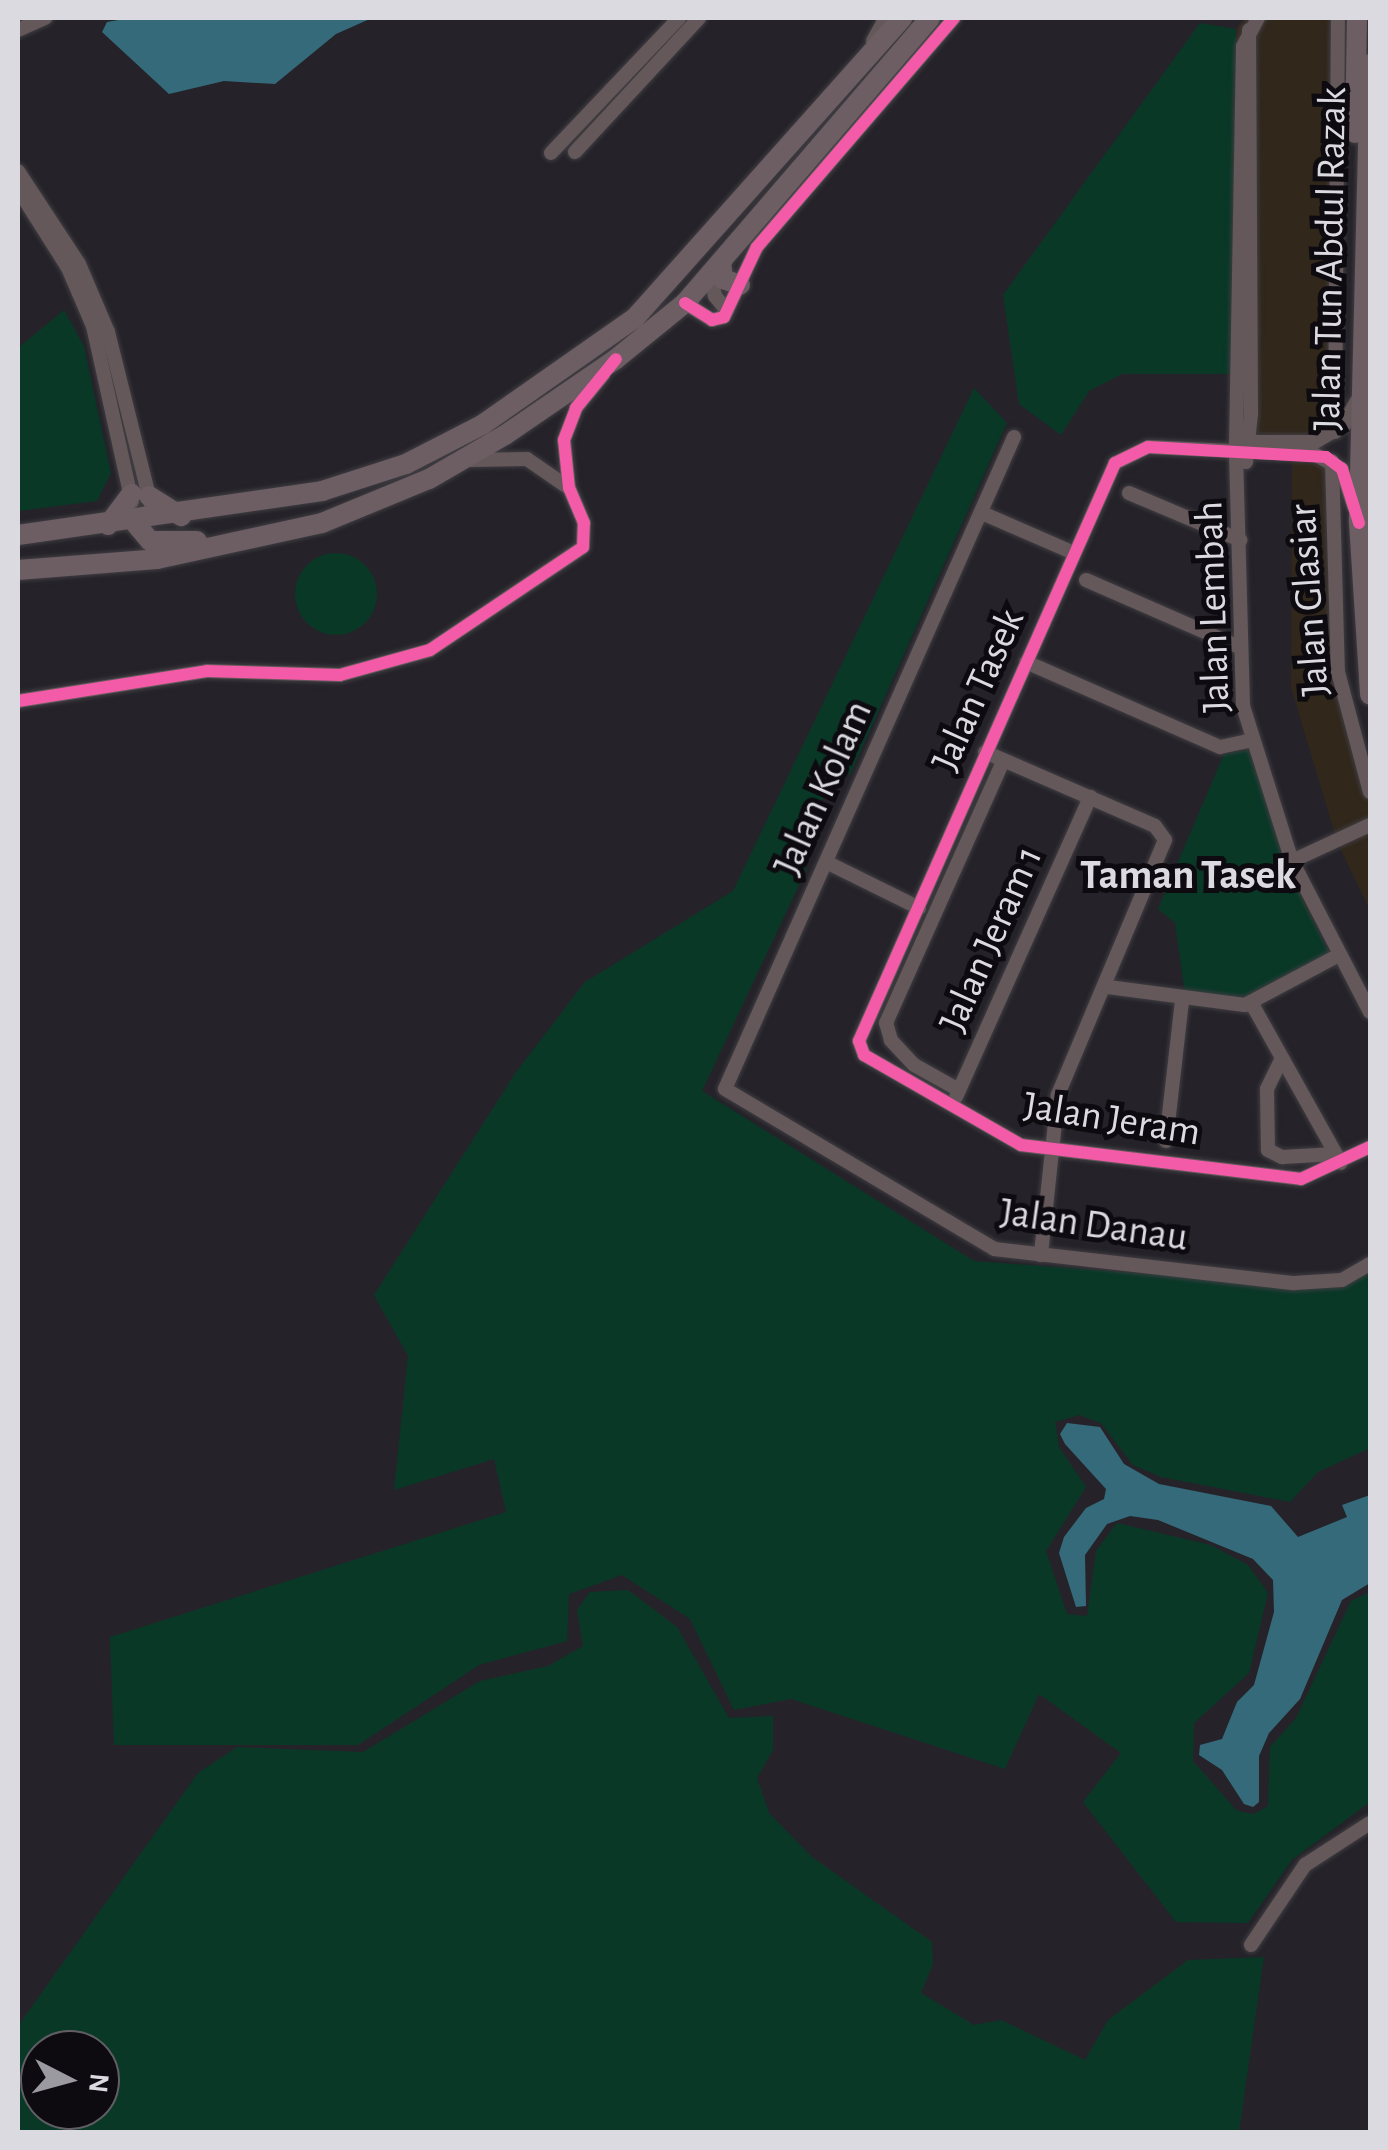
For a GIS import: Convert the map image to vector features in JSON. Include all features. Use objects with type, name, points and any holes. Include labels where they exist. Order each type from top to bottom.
[{"type":"highway","points":[[24,570],[127,554],[146,528],[181,516],[378,474],[429,454],[534,393],[636,318],[902,18]]},
{"type":"highway","points":[[24,570],[158,559],[288,531],[374,504],[459,461],[616,359],[684,302],[930,18]]},
{"type":"highway","points":[[1357,18],[1356,216],[1364,269]]},
{"type":"highway","name":"Jalan Tun Abdul Razak","points":[[1370,64],[1359,523],[1370,696]]},
{"type":"highway","points":[[716,268],[724,280],[740,285]]},
{"type":"highway","points":[[108,525],[140,495],[181,516]]},
{"type":"highway","points":[[18,535],[108,525],[288,531]]},
{"type":"street","points":[[18,30],[45,18]]},
{"type":"street","points":[[551,153],[679,18]]},
{"type":"street","points":[[575,152],[699,18]]},
{"type":"street","points":[[859,68],[886,18]]},
{"type":"street","points":[[684,302],[712,320],[727,311],[758,247],[954,18]]},
{"type":"street","points":[[1335,432],[1338,18]]},
{"type":"street","name":"Jalan Lembah","points":[[1254,23],[1239,448],[1239,647],[1252,740],[1292,861],[1337,956],[1370,1012]]},
{"type":"street","points":[[18,170],[72,252],[108,332],[146,528]]},
{"type":"street","points":[[18,189],[68,268],[93,326],[140,495]]},
{"type":"street","points":[[716,268],[715,296],[727,311]]},
{"type":"street","points":[[18,701],[207,671],[340,675],[430,650],[575,557],[586,534],[569,488],[566,427],[616,359]]},
{"type":"street","points":[[1335,432],[1350,418],[1361,386]]},
{"type":"street","name":"Jalan Tasek","points":[[860,1049],[985,752],[1116,463],[1129,451],[1315,442],[1335,432]]},
{"type":"street","name":"Jalan Kolam","points":[[725,1090],[1014,437]]},
{"type":"street","name":"Jalan Tasek","points":[[1239,448],[1332,461]]},
{"type":"street","points":[[459,461],[527,459],[569,488]]},
{"type":"street","points":[[1332,461],[1342,469],[1359,523]]},
{"type":"street","name":"Jalan Glasiar","points":[[1332,461],[1338,672],[1370,792]]},
{"type":"street","points":[[1129,493],[1240,540]]},
{"type":"street","points":[[982,513],[1074,553]]},
{"type":"street","points":[[1086,580],[1239,647]]},
{"type":"street","points":[[1026,662],[1220,747],[1252,740]]},
{"type":"street","points":[[985,752],[1162,832],[1165,850],[1058,1095],[1041,1255]]},
{"type":"street","name":"Jalan Tasek","points":[[959,1090],[914,1065],[891,1040],[886,1023],[1003,760]]},
{"type":"street","name":"Jalan Jeram 1","points":[[951,1106],[1090,797]]},
{"type":"street","points":[[1292,861],[1370,825]]},
{"type":"street","points":[[826,862],[919,908]]},
{"type":"street","points":[[1108,988],[1182,1000],[1252,1004],[1337,956]]},
{"type":"street","points":[[1166,1141],[1182,1000]]},
{"type":"street","points":[[1252,1004],[1338,1159]]},
{"type":"street","name":"Jalan Jeram","points":[[860,1049],[1021,1145],[1300,1178],[1370,1147]]},
{"type":"street","points":[[1282,1058],[1267,1088],[1268,1150],[1282,1158],[1338,1159]]},
{"type":"street","name":"Jalan Danau","points":[[725,1090],[955,1231],[994,1248],[1294,1283],[1342,1280],[1370,1264]]},
{"type":"street","points":[[1370,1823],[1304,1865],[1251,1946],[1262,1943],[1309,1874],[1370,1835]]},
{"type":"shaded area","points":[[1244,18],[1349,18],[1341,440],[1229,431],[1236,374],[1236,29]]},
{"type":"shaded area","points":[[1292,458],[1329,463],[1335,673],[1370,804],[1370,910],[1338,844],[1291,687]]},
{"type":"green space","points":[[1200,23],[1236,29],[1236,374],[1122,374],[1089,391],[1061,435],[1019,404],[1003,295]]},
{"type":"green space","points":[[64,310],[84,346],[111,473],[97,501],[18,511],[18,348]]},
{"type":"green space","points":[[974,388],[1007,423],[851,773],[797,822],[782,859],[807,868],[702,1091],[974,1261],[1341,1288],[1370,1271],[1370,1448],[1318,1472],[1290,1502],[1161,1477],[1133,1465],[1101,1423],[1079,1415],[1055,1422],[1059,1447],[1086,1487],[1046,1551],[1067,1614],[1087,1616],[1096,1551],[1117,1523],[1211,1545],[1248,1565],[1268,1593],[1249,1673],[1194,1723],[1193,1761],[1237,1811],[1254,1814],[1268,1806],[1270,1747],[1296,1718],[1351,1601],[1370,1592],[1370,1802],[1292,1860],[1248,1923],[1176,1922],[1083,1802],[1121,1753],[1039,1694],[1005,1769],[791,1699],[734,1710],[690,1619],[622,1575],[569,1594],[567,1641],[479,1665],[358,1745],[114,1745],[110,1637],[506,1512],[494,1459],[394,1490],[408,1356],[374,1295],[516,1072],[585,982],[733,891]]},
{"type":"green space","points":[[336,553],[352,556],[365,565],[374,578],[374,610],[365,623],[352,632],[336,635],[320,632],[307,623],[298,610],[295,594],[298,578],[307,565],[320,556]]},
{"type":"green space","points":[[1249,749],[1284,861],[1329,953],[1248,1001],[1185,994],[1175,923],[1158,909],[1224,754]]},
{"type":"green space","points":[[628,1590],[677,1627],[729,1718],[773,1716],[773,1750],[757,1778],[769,1813],[812,1857],[932,1942],[933,1964],[921,1993],[974,2025],[1001,2020],[1085,2060],[1108,2020],[1188,1960],[1264,1957],[1239,2132],[18,2132],[18,2026],[198,1773],[237,1747],[363,1752],[480,1681],[548,1666],[583,1646],[577,1610],[590,1592]]},
{"type":"water","points":[[130,18],[372,18],[336,34],[275,84],[224,81],[169,94],[102,32],[107,22]]},
{"type":"water","points":[[1067,1423],[1100,1427],[1124,1464],[1159,1484],[1271,1506],[1298,1537],[1347,1517],[1342,1505],[1370,1495],[1370,1583],[1342,1600],[1300,1699],[1269,1733],[1259,1756],[1259,1802],[1253,1807],[1244,1804],[1222,1770],[1199,1755],[1200,1745],[1222,1739],[1237,1702],[1254,1685],[1274,1612],[1273,1580],[1253,1559],[1158,1520],[1130,1516],[1107,1524],[1085,1555],[1086,1606],[1076,1607],[1059,1553],[1064,1537],[1086,1508],[1104,1499],[1106,1489],[1065,1444],[1060,1434]]},
{"type":"cycle path","points":[[685,303],[712,320],[724,317],[757,247],[954,18]]},
{"type":"cycle path","points":[[18,701],[207,671],[340,675],[430,650],[583,547],[584,523],[569,488],[564,440],[576,408],[616,359]]},
{"type":"cycle path","points":[[1359,523],[1342,469],[1326,457],[1148,447],[1115,463],[859,1041],[864,1055],[1021,1145],[1301,1179],[1370,1147]]},
{"type":"district","name":"Taman Tasek","points":[[1188,875]]}]
